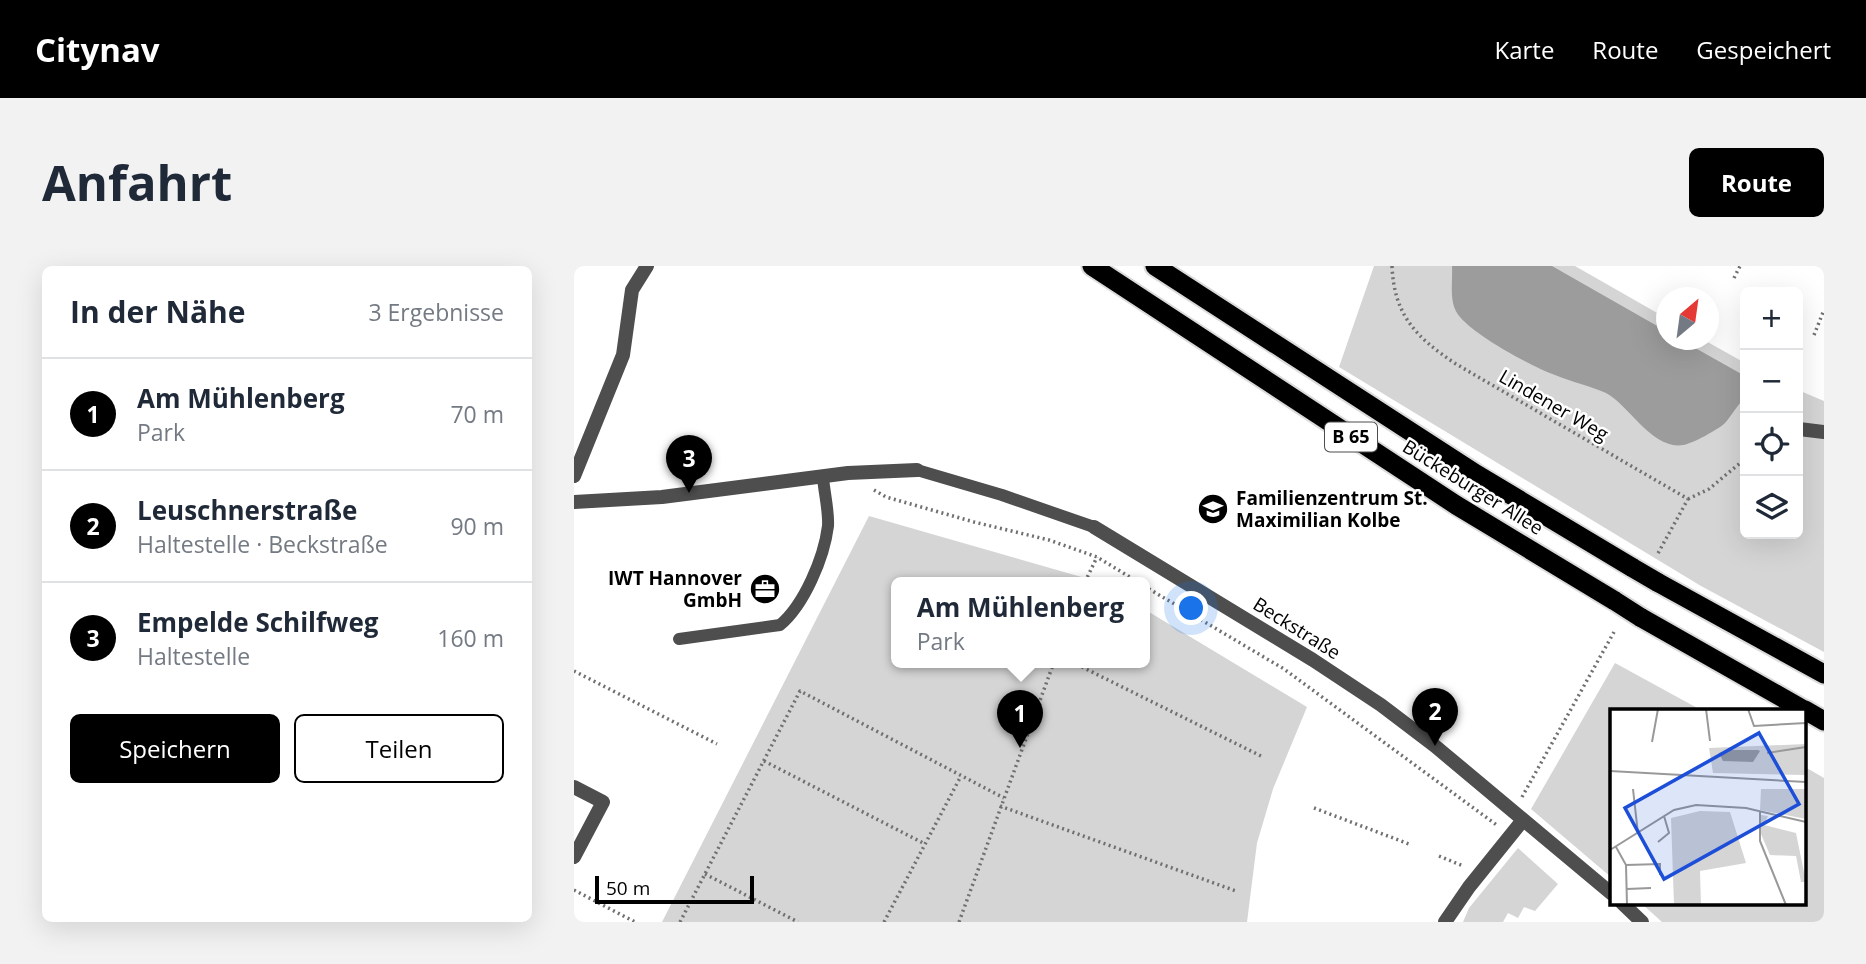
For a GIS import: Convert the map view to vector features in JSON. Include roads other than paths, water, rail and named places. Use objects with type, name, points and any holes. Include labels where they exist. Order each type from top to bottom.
[{"type":"highway","name":"Bückeburger Allee","points":[[1092,266],[1456,505],[1640,617],[1803,709]]},
{"type":"highway","name":"Bückeburger Allee","points":[[1155,266],[1476,474],[1657,582],[1824,674]]},
{"type":"highway","name":"Bückeburger Allee","points":[[1806,711],[1824,721]]},
{"type":"street","points":[[574,477],[623,355],[632,290],[647,266]]},
{"type":"street","points":[[1803,429],[1824,432]]},
{"type":"street","points":[[574,502],[662,496],[848,473],[917,470]]},
{"type":"street","name":"Beckstraße","points":[[1094,527],[1313,660],[1381,705],[1435,746],[1610,892]]},
{"type":"street","points":[[574,787],[603,802],[574,857]]},
{"type":"street","points":[[1445,922],[1523,820]]},
{"type":"street","points":[[1623,904],[1642,922]]},
{"type":"lane","name":"Beckstraße","points":[[917,470],[1002,495],[1094,527]]},
{"type":"lane","points":[[679,639],[780,625],[791,615],[810,581],[828,526],[823,477]]},
{"type":"place","name":"Empelde Schilfweg","points":[[689,493]]},
{"type":"place","name":"Familienzentrum St. Maximilian Kolbe","points":[[1213,509]]},
{"type":"place","name":"IWT Hannover GmbH","points":[[765,589]]},
{"type":"place","name":"Leuschnerstraße","points":[[1435,746]]},
{"type":"place","name":"Am Mühlenberg","points":[[1020,748]]}]
